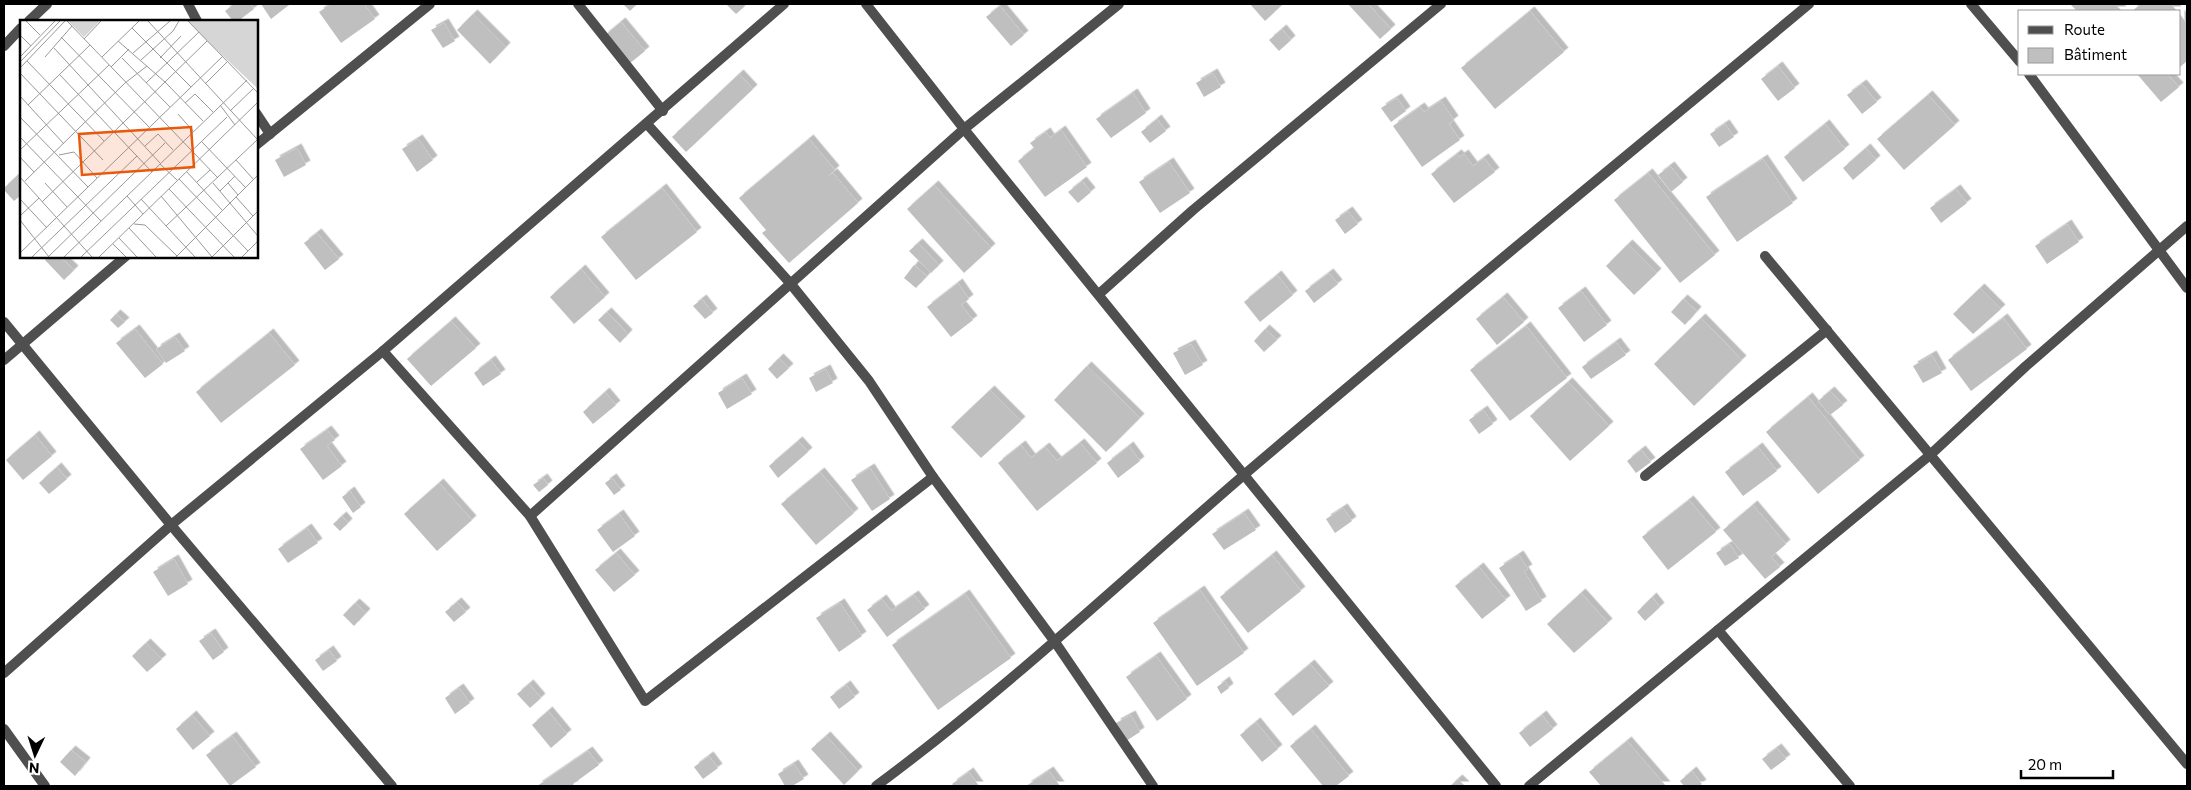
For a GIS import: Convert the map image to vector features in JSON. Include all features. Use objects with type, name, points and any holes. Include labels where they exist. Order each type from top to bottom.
[{"type":"street","points":[[30,20],[47,4]]},
{"type":"street","points":[[188,4],[196,20]]},
{"type":"street","points":[[258,143],[430,4]]},
{"type":"street","points":[[578,4],[663,110]]},
{"type":"street","points":[[4,673],[171,525],[383,351],[784,4]]},
{"type":"street","points":[[866,4],[964,129],[1496,786]]},
{"type":"street","points":[[530,516],[790,282],[964,129],[1119,4]]},
{"type":"street","points":[[1099,294],[1193,210],[1441,4]]},
{"type":"street","points":[[876,786],[923,751],[1055,642],[1245,475],[1809,4]]},
{"type":"street","points":[[1971,4],[2018,60]]},
{"type":"street","points":[[4,46],[20,29]]},
{"type":"street","points":[[2029,75],[2187,288]]},
{"type":"street","points":[[258,116],[270,134]]},
{"type":"street","points":[[647,124],[790,282],[869,381],[933,477],[1055,642],[1153,786]]},
{"type":"street","points":[[1529,786],[1930,455],[2026,366],[2187,226]]},
{"type":"street","points":[[1765,256],[2187,764]]},
{"type":"street","points":[[4,360],[124,258]]},
{"type":"street","points":[[4,322],[21,346],[392,786]]},
{"type":"street","points":[[1645,476],[1827,330]]},
{"type":"street","points":[[383,351],[530,516],[645,701],[933,477]]},
{"type":"street","points":[[1718,630],[1850,786]]},
{"type":"street","points":[[4,729],[45,786]]},
{"type":"building","points":[[234,4],[250,4],[254,9],[239,20],[232,20],[225,11]]},
{"type":"building","points":[[261,4],[288,4],[289,5],[271,19]]},
{"type":"building","points":[[331,4],[364,4],[375,19],[341,43],[319,12]]},
{"type":"building","points":[[623,4],[637,4],[630,11]]},
{"type":"building","points":[[726,4],[743,4],[745,6],[736,14]]},
{"type":"building","points":[[1250,4],[1283,4],[1265,21]]},
{"type":"building","points":[[1348,4],[1368,4],[1391,29],[1380,39]]},
{"type":"building","points":[[2070,4],[2115,4],[2121,10],[2076,10]]},
{"type":"building","points":[[2141,4],[2171,4],[2176,10],[2133,10]]},
{"type":"building","points":[[1000,6],[1024,35],[1011,46],[986,17]]},
{"type":"building","points":[[1530,11],[1564,52],[1495,109],[1461,68]]},
{"type":"building","points":[[473,14],[506,47],[490,64],[457,30]]},
{"type":"building","points":[[2181,15],[2187,24],[2187,61],[2181,66]]},
{"type":"building","points":[[621,22],[645,51],[629,64],[604,36]]},
{"type":"building","points":[[444,23],[455,41],[443,48],[431,30]]},
{"type":"building","points":[[1282,29],[1291,40],[1279,51],[1269,40]]},
{"type":"building","points":[[1778,66],[1795,88],[1778,101],[1761,79]]},
{"type":"building","points":[[1213,73],[1221,87],[1204,97],[1196,83]]},
{"type":"building","points":[[739,74],[753,89],[686,152],[672,137]]},
{"type":"building","points":[[2138,75],[2168,75],[2179,87],[2161,102]]},
{"type":"building","points":[[1862,84],[1877,102],[1862,114],[1847,95]]},
{"type":"building","points":[[1133,93],[1146,113],[1111,138],[1096,119]]},
{"type":"building","points":[[1928,95],[1955,125],[1904,170],[1877,139]]},
{"type":"building","points":[[1397,98],[1406,111],[1391,122],[1381,108]]},
{"type":"building","points":[[1441,101],[1454,120],[1449,124],[1460,140],[1422,167],[1393,126],[1420,107],[1424,112]]},
{"type":"building","points":[[1157,119],[1166,131],[1150,143],[1141,132]]},
{"type":"building","points":[[1725,124],[1734,137],[1719,147],[1710,134]]},
{"type":"building","points":[[1825,124],[1845,149],[1803,182],[1784,157]]},
{"type":"building","points":[[1061,130],[1087,167],[1045,197],[1018,161],[1034,148],[1030,143],[1046,132],[1050,138]]},
{"type":"building","points":[[418,139],[433,160],[417,172],[402,149]]},
{"type":"building","points":[[809,139],[835,170],[826,178],[833,173],[858,203],[789,263],[762,233],[766,230],[739,198]]},
{"type":"building","points":[[297,148],[306,165],[284,177],[275,160]]},
{"type":"building","points":[[1866,148],[1876,160],[1853,180],[1843,168]]},
{"type":"building","points":[[1457,154],[1460,157],[1464,154],[1473,166],[1484,158],[1495,172],[1454,203],[1431,174]]},
{"type":"building","points":[[1763,159],[1793,203],[1737,242],[1706,197]]},
{"type":"building","points":[[1169,162],[1190,193],[1160,213],[1139,182]]},
{"type":"building","points":[[1670,166],[1683,182],[1671,192],[1658,175]]},
{"type":"building","points":[[20,173],[20,196],[14,201],[4,188]]},
{"type":"building","points":[[1648,173],[1715,255],[1680,283],[1614,200]]},
{"type":"building","points":[[1082,181],[1091,192],[1078,203],[1068,192]]},
{"type":"building","points":[[934,185],[991,248],[964,273],[907,209]]},
{"type":"building","points":[[662,188],[697,232],[636,280],[601,237]]},
{"type":"building","points":[[1956,189],[1967,203],[1941,223],[1930,208]]},
{"type":"building","points":[[1348,211],[1358,224],[1345,234],[1335,220]]},
{"type":"building","points":[[2067,224],[2079,242],[2047,264],[2035,246]]},
{"type":"building","points":[[317,233],[339,259],[325,270],[304,243]]},
{"type":"building","points":[[918,243],[939,265],[931,273],[909,251]]},
{"type":"building","points":[[1628,244],[1657,273],[1634,295],[1606,266]]},
{"type":"building","points":[[48,258],[61,258],[74,270],[64,280],[45,260]]},
{"type":"building","points":[[914,265],[927,276],[916,288],[904,278]]},
{"type":"building","points":[[581,269],[605,297],[574,324],[550,297]]},
{"type":"building","points":[[1329,273],[1338,284],[1314,303],[1305,291]]},
{"type":"building","points":[[1277,275],[1293,295],[1260,322],[1244,302]]},
{"type":"building","points":[[958,283],[969,299],[961,305],[973,320],[951,337],[927,307]]},
{"type":"building","points":[[1980,288],[2001,309],[1973,334],[1953,314]]},
{"type":"building","points":[[1581,291],[1607,325],[1584,342],[1558,308]]},
{"type":"building","points":[[1503,297],[1524,322],[1497,345],[1476,319]]},
{"type":"building","points":[[702,299],[713,313],[705,319],[693,306]]},
{"type":"building","points":[[1683,299],[1697,311],[1685,325],[1671,312]]},
{"type":"building","points":[[607,312],[628,334],[620,343],[598,320]]},
{"type":"building","points":[[116,314],[125,322],[118,328],[110,320]]},
{"type":"building","points":[[1701,318],[1742,360],[1694,406],[1654,364]]},
{"type":"building","points":[[2003,318],[2027,349],[1971,391],[1948,360]]},
{"type":"building","points":[[451,321],[476,348],[431,386],[407,359]]},
{"type":"building","points":[[1526,326],[1567,378],[1510,421],[1470,370]]},
{"type":"building","points":[[135,329],[163,364],[145,378],[116,343]]},
{"type":"building","points":[[1265,329],[1277,340],[1264,352],[1254,341]]},
{"type":"building","points":[[269,333],[295,365],[221,423],[196,392]]},
{"type":"building","points":[[175,337],[185,351],[166,363],[156,349]]},
{"type":"building","points":[[1616,342],[1626,355],[1591,379],[1582,367]]},
{"type":"building","points":[[1191,344],[1203,365],[1185,375],[1173,353]]},
{"type":"building","points":[[1932,355],[1942,373],[1923,383],[1913,366]]},
{"type":"building","points":[[779,358],[789,368],[777,379],[768,369]]},
{"type":"building","points":[[491,360],[501,374],[483,386],[474,373]]},
{"type":"building","points":[[1087,366],[1140,418],[1106,452],[1054,400]]},
{"type":"building","points":[[826,369],[833,383],[816,392],[809,378]]},
{"type":"building","points":[[742,378],[752,394],[727,409],[718,393]]},
{"type":"building","points":[[1568,382],[1609,426],[1570,461],[1530,416]]},
{"type":"building","points":[[990,390],[1021,421],[981,458],[951,427]]},
{"type":"building","points":[[1830,391],[1843,405],[1830,415],[1818,401]]},
{"type":"building","points":[[605,392],[616,405],[593,424],[583,412]]},
{"type":"building","points":[[1808,397],[1860,460],[1818,494],[1766,432]]},
{"type":"building","points":[[1483,410],[1493,424],[1479,434],[1469,420]]},
{"type":"building","points":[[327,430],[335,440],[327,446],[342,466],[323,480],[300,449]]},
{"type":"building","points":[[35,435],[52,456],[23,480],[6,460]]},
{"type":"building","points":[[798,441],[808,452],[778,478],[769,466]]},
{"type":"building","points":[[1080,443],[1097,463],[1037,511],[998,463],[1021,445],[1031,458],[1045,447],[1057,461]]},
{"type":"building","points":[[1129,446],[1140,461],[1118,478],[1107,463]]},
{"type":"building","points":[[1758,447],[1777,471],[1743,496],[1725,472]]},
{"type":"building","points":[[1641,450],[1651,462],[1636,473],[1627,461]]},
{"type":"building","points":[[57,467],[67,479],[49,494],[39,483]]},
{"type":"building","points":[[870,468],[890,499],[872,511],[851,480]]},
{"type":"building","points":[[820,472],[854,513],[816,545],[781,504]]},
{"type":"building","points":[[543,478],[548,485],[539,492],[533,485]]},
{"type":"building","points":[[612,478],[621,490],[614,495],[605,483]]},
{"type":"building","points":[[439,483],[472,520],[437,551],[404,514]]},
{"type":"building","points":[[350,491],[361,507],[353,513],[342,497]]},
{"type":"building","points":[[1689,500],[1716,532],[1668,570],[1642,537]]},
{"type":"building","points":[[1753,505],[1786,544],[1771,557],[1780,567],[1765,579],[1723,530]]},
{"type":"building","points":[[1343,508],[1352,521],[1335,533],[1326,519]]},
{"type":"building","points":[[1244,513],[1256,530],[1224,550],[1212,534]]},
{"type":"building","points":[[619,514],[635,536],[613,552],[597,530]]},
{"type":"building","points":[[342,516],[348,523],[340,531],[333,524]]},
{"type":"building","points":[[307,528],[318,543],[288,563],[278,549]]},
{"type":"building","points":[[1730,544],[1739,558],[1725,566],[1716,553]]},
{"type":"building","points":[[616,553],[635,575],[614,592],[595,570]]},
{"type":"building","points":[[1272,555],[1301,591],[1248,633],[1220,597]]},
{"type":"building","points":[[1519,555],[1528,569],[1524,571],[1542,601],[1526,611],[1499,568]]},
{"type":"building","points":[[174,559],[188,584],[168,596],[153,572]]},
{"type":"building","points":[[1479,567],[1506,600],[1482,619],[1455,586]]},
{"type":"building","points":[[1200,590],[1244,653],[1197,686],[1153,623]]},
{"type":"building","points":[[1581,593],[1608,623],[1574,653],[1547,624]]},
{"type":"building","points":[[965,594],[1011,658],[938,710],[892,645]]},
{"type":"building","points":[[914,595],[925,609],[887,637],[867,610],[882,599],[891,611]]},
{"type":"building","points":[[1652,597],[1660,607],[1645,621],[1637,612]]},
{"type":"building","points":[[457,602],[466,612],[454,622],[445,612]]},
{"type":"building","points":[[355,603],[366,613],[354,626],[343,615]]},
{"type":"building","points":[[840,603],[862,636],[839,652],[816,618]]},
{"type":"building","points":[[211,633],[224,652],[213,660],[199,641]]},
{"type":"building","points":[[146,643],[162,659],[147,672],[132,656]]},
{"type":"building","points":[[329,650],[337,661],[323,671],[315,660]]},
{"type":"building","points":[[1156,656],[1187,699],[1157,721],[1126,677]]},
{"type":"building","points":[[1310,664],[1329,686],[1293,716],[1274,694]]},
{"type":"building","points":[[1225,681],[1229,688],[1221,694],[1217,687]]},
{"type":"building","points":[[529,684],[541,698],[530,708],[517,694]]},
{"type":"building","points":[[846,685],[855,697],[839,709],[830,697]]},
{"type":"building","points":[[459,688],[470,703],[455,714],[445,698]]},
{"type":"building","points":[[548,711],[567,734],[551,748],[532,725]]},
{"type":"building","points":[[192,715],[210,736],[193,750],[176,729]]},
{"type":"building","points":[[1131,715],[1140,732],[1126,741],[1116,723]]},
{"type":"building","points":[[1542,715],[1553,729],[1530,747],[1519,733]]},
{"type":"building","points":[[1256,722],[1278,749],[1262,762],[1240,735]]},
{"type":"building","points":[[1311,729],[1349,776],[1336,786],[1323,786],[1290,746]]},
{"type":"building","points":[[232,736],[256,767],[230,786],[206,755]]},
{"type":"building","points":[[826,736],[858,771],[844,785],[811,749]]},
{"type":"building","points":[[1627,741],[1666,786],[1601,786],[1589,772]]},
{"type":"building","points":[[1777,748],[1786,759],[1771,770],[1762,759]]},
{"type":"building","points":[[71,750],[86,762],[75,776],[60,762]]},
{"type":"building","points":[[588,751],[599,765],[573,784],[574,786],[537,786]]},
{"type":"building","points":[[709,756],[718,768],[703,779],[694,767]]},
{"type":"building","points":[[794,764],[804,779],[792,786],[785,786],[778,774]]},
{"type":"building","points":[[1049,771],[1060,786],[1026,786]]},
{"type":"building","points":[[1692,771],[1702,784],[1699,786],[1684,786],[1680,781]]},
{"type":"building","points":[[969,772],[979,786],[954,786],[952,784]]},
{"type":"building","points":[[1458,779],[1465,786],[1450,786]]}]
